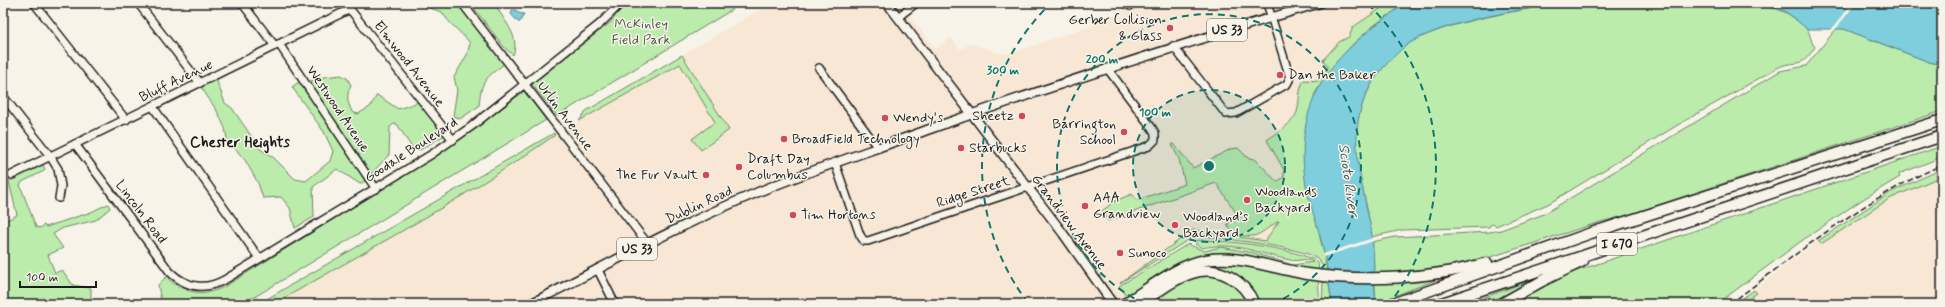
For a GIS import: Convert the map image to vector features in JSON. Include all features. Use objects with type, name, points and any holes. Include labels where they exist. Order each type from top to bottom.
[{"type":"highway","name":"I 670","points":[[1394,303],[1591,233],[1942,120]]},
{"type":"highway","name":"I 670","points":[[1439,304],[1942,136]]},
{"type":"highway","points":[[1124,304],[1176,271],[1193,263],[1206,260],[1225,258],[1312,274],[1389,278],[1437,273],[1478,265],[1591,233]]},
{"type":"highway","points":[[1501,304],[1542,281],[1623,242]]},
{"type":"highway","points":[[1140,304],[1181,278],[1193,273],[1209,271],[1225,274],[1239,282],[1246,289],[1254,304]]},
{"type":"main road","name":"Grandview Avenue","points":[[887,3],[1083,260],[1113,304]]},
{"type":"main road","name":"Dublin Road","points":[[530,304],[598,270],[647,243],[764,190],[972,114],[1107,68],[1173,46],[1320,3]]},
{"type":"street","points":[[34,3],[126,120]]},
{"type":"street","points":[[138,3],[200,83]]},
{"type":"street","name":"Westwood Avenue","points":[[242,3],[277,45],[376,189]]},
{"type":"street","name":"Elmwood Avenue","points":[[345,3],[453,140]]},
{"type":"street","name":"Urlin Avenue","points":[[462,3],[525,84],[575,152],[647,243]]},
{"type":"street","name":"Goodale Boulevard","points":[[194,287],[218,284],[376,189],[453,140],[604,21],[621,3]]},
{"type":"street","points":[[898,17],[916,3]]},
{"type":"street","points":[[1173,46],[1226,114],[1236,113],[1243,110],[1287,84],[1290,76],[1267,3]]},
{"type":"street","name":"Bluff Avenue","points":[[12,175],[350,9]]},
{"type":"street","points":[[819,68],[878,148]]},
{"type":"street","name":"Ridge Street","points":[[836,163],[860,235],[864,240],[871,240],[1149,146],[1155,140],[1155,133],[1107,68]]},
{"type":"street","points":[[3,96],[50,156],[59,173],[61,186],[59,198]]},
{"type":"street","points":[[153,106],[259,258]]},
{"type":"street","name":"Lincoln Road","points":[[75,144],[170,272],[182,282],[194,287]]},
{"type":"street","points":[[598,270],[615,304]]},
{"type":"shaded area","points":[[771,3],[916,3],[906,11],[935,49],[951,38],[960,49],[972,44],[1002,54],[1015,52],[1097,24],[1129,7],[1125,3],[1389,3],[1353,26],[1349,37],[1339,42],[1323,60],[1328,67],[1319,81],[1301,85],[1297,112],[1293,119],[1267,140],[1284,170],[1284,177],[1276,183],[1255,159],[1248,158],[1238,148],[1231,149],[1193,168],[1172,146],[1179,159],[1185,184],[1137,200],[1108,221],[1217,182],[1280,220],[1265,241],[1193,230],[1120,283],[1119,286],[1124,291],[1124,294],[1116,304],[274,304],[414,224],[524,157],[555,135],[680,64],[715,122],[729,129],[682,55]]},
{"type":"shaded area","points":[[1942,176],[1942,304],[1741,304],[1756,293],[1754,290],[1818,241],[1821,244],[1889,199]]},
{"type":"green space","points":[[422,3],[458,3],[504,64],[492,73],[485,81],[481,91],[479,106],[460,119],[453,116],[457,90],[454,77],[467,55],[470,43],[448,21],[442,12],[423,6]]},
{"type":"green space","points":[[470,3],[495,3],[513,34],[515,48],[513,55],[504,47]]},
{"type":"green space","name":"McKinley Field Park","points":[[625,3],[743,3],[557,116],[531,83],[611,22]]},
{"type":"green space","points":[[1389,3],[1406,3],[1373,26],[1352,45],[1331,68],[1314,95],[1320,238],[1324,253],[1332,304],[1323,304],[1323,271],[1320,261],[1314,257],[1303,252],[1269,245],[1210,237],[1199,237],[1188,240],[1120,283],[1193,230],[1265,241],[1279,221],[1254,236],[1234,234],[1227,224],[1239,217],[1216,183],[1108,221],[1102,211],[1115,201],[1132,194],[1137,200],[1185,184],[1179,159],[1172,145],[1174,144],[1193,168],[1231,149],[1238,148],[1248,158],[1255,159],[1277,182],[1284,177],[1284,170],[1267,140],[1288,124],[1295,116],[1304,80],[1319,81],[1328,67],[1323,60],[1339,42],[1349,37],[1353,27]]},
{"type":"green space","points":[[1562,3],[1757,3],[1777,9],[1796,18],[1808,30],[1812,43],[1815,47],[1810,55],[1801,62],[1784,65],[1777,68],[1681,123],[1548,204],[1496,226],[1494,224],[1490,225],[1489,227],[1402,230],[1371,237],[1370,224],[1356,156],[1356,129],[1365,97],[1377,75],[1391,57],[1414,41],[1433,32],[1454,25],[1500,14]]},
{"type":"green space","points":[[1837,28],[1844,29],[1929,62],[1942,65],[1942,111],[1625,216],[1600,222],[1478,261],[1446,276],[1376,303],[1372,242],[1395,237],[1490,232],[1501,230],[1544,214],[1780,71],[1806,66]]},
{"type":"green space","points":[[682,55],[729,130],[701,150],[692,139],[715,122],[680,64],[579,121],[586,111]]},
{"type":"green space","points":[[341,75],[347,78],[351,85],[348,92],[348,98],[352,112],[358,114],[370,107],[377,95],[398,109],[419,102],[445,135],[420,150],[412,148],[397,124],[394,124],[390,127],[389,155],[371,174],[307,82],[324,77]]},
{"type":"green space","points":[[216,79],[225,103],[232,108],[260,149],[273,157],[295,179],[306,181],[330,161],[333,151],[324,132],[292,87],[300,81],[367,180],[360,184],[337,169],[313,187],[314,217],[295,228],[290,208],[281,197],[263,198],[258,183],[245,160],[227,139],[225,128],[217,111],[201,87]]},
{"type":"green space","points":[[524,91],[546,120],[243,304],[159,304],[161,301],[158,285],[166,277],[179,287],[194,292],[208,292],[224,287],[421,165],[468,134]]},
{"type":"green space","points":[[554,133],[555,135],[521,158],[452,202],[274,304],[258,304]]},
{"type":"green space","points":[[1942,146],[1942,157],[1899,174],[1900,177],[1860,201],[1800,242],[1717,304],[1508,304],[1549,282],[1568,274]]},
{"type":"green space","points":[[43,165],[45,169],[44,171],[22,182],[20,185],[36,227],[40,228],[44,225],[46,227],[91,212],[108,204],[110,208],[96,220],[63,228],[53,234],[63,248],[48,255],[55,273],[62,270],[73,285],[91,288],[91,304],[3,304],[3,222],[17,215],[9,182],[11,179]]},
{"type":"green space","points":[[1942,169],[1942,176],[1889,199],[1821,244],[1818,241],[1891,192]]},
{"type":"green space","points":[[1198,240],[1242,243],[1294,253],[1318,262],[1319,271],[1303,269],[1240,254],[1208,254],[1184,261],[1131,293],[1124,294],[1124,291],[1119,286],[1188,244],[1204,251],[1221,247],[1254,253],[1293,265],[1313,262],[1307,260],[1290,260],[1236,247],[1214,246],[1202,248],[1195,244]]},
{"type":"green space","points":[[1229,263],[1318,278],[1320,304],[1257,304],[1247,286],[1192,268]]},
{"type":"green space","points":[[1211,274],[1234,282],[1250,304],[1146,304],[1169,289],[1185,281]]},
{"type":"green space","points":[[1529,281],[1530,284],[1496,304],[1466,304]]},
{"type":"green space","points":[[1754,290],[1757,293],[1741,304],[1735,304]]},
{"type":"water","name":"Scioto River","points":[[1406,3],[1561,3],[1508,12],[1437,30],[1405,46],[1384,67],[1370,86],[1362,106],[1358,125],[1357,145],[1362,186],[1371,229],[1376,304],[1332,304],[1327,266],[1322,243],[1305,181],[1304,142],[1308,116],[1316,93],[1329,72],[1344,53],[1383,19]]},
{"type":"water","points":[[1757,3],[1942,3],[1942,65],[1929,62],[1844,29],[1807,29],[1785,11]]},
{"type":"water","points":[[512,10],[516,10],[518,13],[524,14],[520,22],[518,22],[511,14]]},
{"type":"pier","points":[[1852,3],[1856,3],[1835,30],[1831,30]]},
{"type":"pier","points":[[1373,238],[1374,241],[1323,257],[1323,254]]},
{"type":"railway","points":[[1730,304],[1858,210],[1885,194],[1942,165]]},
{"type":"place","name":"Gerber Collision & Glass","points":[[1170,28]]},
{"type":"place","name":"Dan the Baker","points":[[1280,75]]},
{"type":"place","name":"Sheetz","points":[[1022,116]]},
{"type":"place","name":"Wendy's","points":[[885,118]]},
{"type":"place","name":"Barrington School","points":[[1124,132]]},
{"type":"place","name":"BroadField Technology","points":[[784,139]]},
{"type":"place","name":"Starbucks","points":[[961,148]]},
{"type":"place","name":"Draft Day Columbus","points":[[739,167]]},
{"type":"place","name":"The Fur Vault","points":[[706,175]]},
{"type":"place","name":"Woodlands Backyard","points":[[1247,200]]},
{"type":"place","name":"AAA Grandview","points":[[1085,206]]},
{"type":"place","name":"Tim Hortons","points":[[793,215]]},
{"type":"place","name":"Woodland’s Backyard","points":[[1175,225]]},
{"type":"place","name":"Sunoco","points":[[1120,253]]},
{"type":"district","name":"Chester Heights","points":[[240,143]]}]
